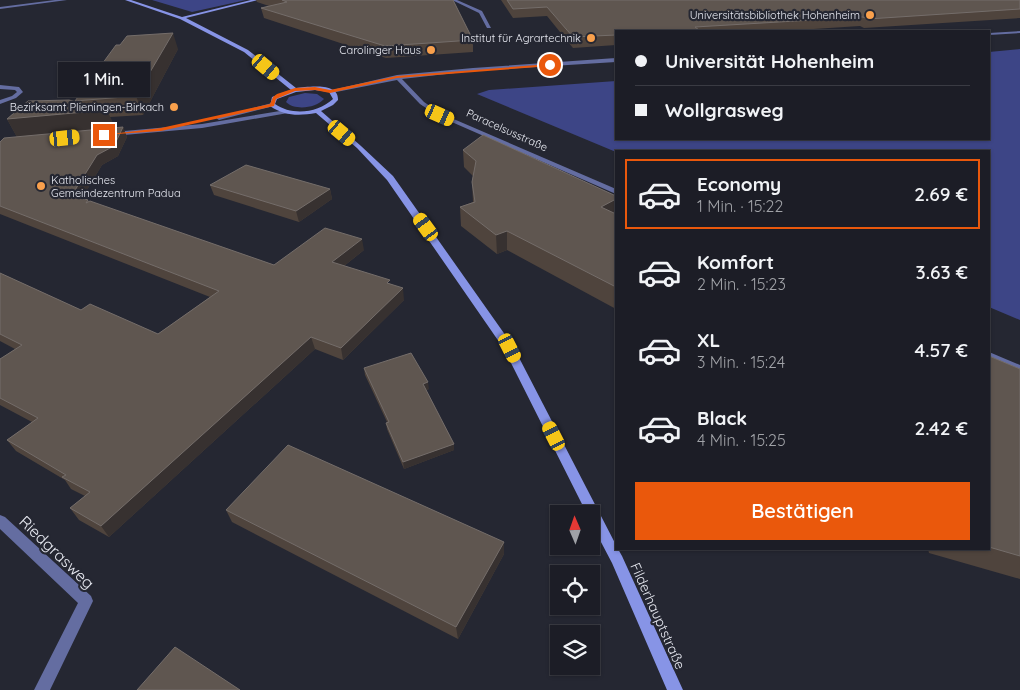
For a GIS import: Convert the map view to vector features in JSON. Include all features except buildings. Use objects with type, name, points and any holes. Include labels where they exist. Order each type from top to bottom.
[{"type":"main road","points":[[127,0],[182,18],[246,51],[295,90]]},
{"type":"main road","points":[[182,18],[256,0]]},
{"type":"main road","points":[[315,88],[330,91],[335,95],[336,99],[333,103],[316,110],[286,112],[272,105],[274,98],[295,90],[315,88]]},
{"type":"main road","name":"Filderhauptstraße","points":[[316,110],[359,147],[390,178],[510,348],[617,560],[674,690]]},
{"type":"street","points":[[0,8],[65,0]]},
{"type":"street","points":[[454,0],[481,12],[489,27]]},
{"type":"street","points":[[990,34],[1020,32]]},
{"type":"street","points":[[330,91],[397,77],[615,60]]},
{"type":"street","name":"Paracelsusstraße","points":[[397,77],[422,103],[440,115],[615,192]]},
{"type":"street","points":[[0,86],[17,88],[20,92],[14,97],[0,102]]},
{"type":"street","points":[[161,129],[272,105]]},
{"type":"street","points":[[104,135],[231,122],[286,112]]},
{"type":"street","points":[[990,356],[1020,369]]},
{"type":"street","name":"Riedgrasweg","points":[[0,520],[86,601],[42,690]]},
{"type":"shaded area","points":[[152,0],[246,0],[192,12]]},
{"type":"shaded area","points":[[1020,49],[1020,320],[990,307],[990,150],[615,150],[615,152],[477,94],[489,90],[615,81],[615,140],[990,140],[990,52]]},
{"type":"shaded area","points":[[305,93],[317,94],[324,99],[316,105],[305,107],[295,107],[286,102],[289,97]]},
{"type":"place","name":"Universitätsbibliothek Hohenheim","points":[[870,15]]},
{"type":"place","name":"Institut für Agrartechnik","points":[[591,38]]},
{"type":"place","name":"Carolinger Haus","points":[[431,50]]},
{"type":"place","name":"Bezirksamt Plieningen‐Birkach","points":[[174,107]]},
{"type":"place","name":"Katholisches Gemeindezentrum Padua","points":[[41,186]]},
{"type":"route","points":[[104,135],[161,129],[235,115],[272,105],[274,98],[279,95],[305,88],[330,91],[371,81],[439,72],[550,65]]}]
